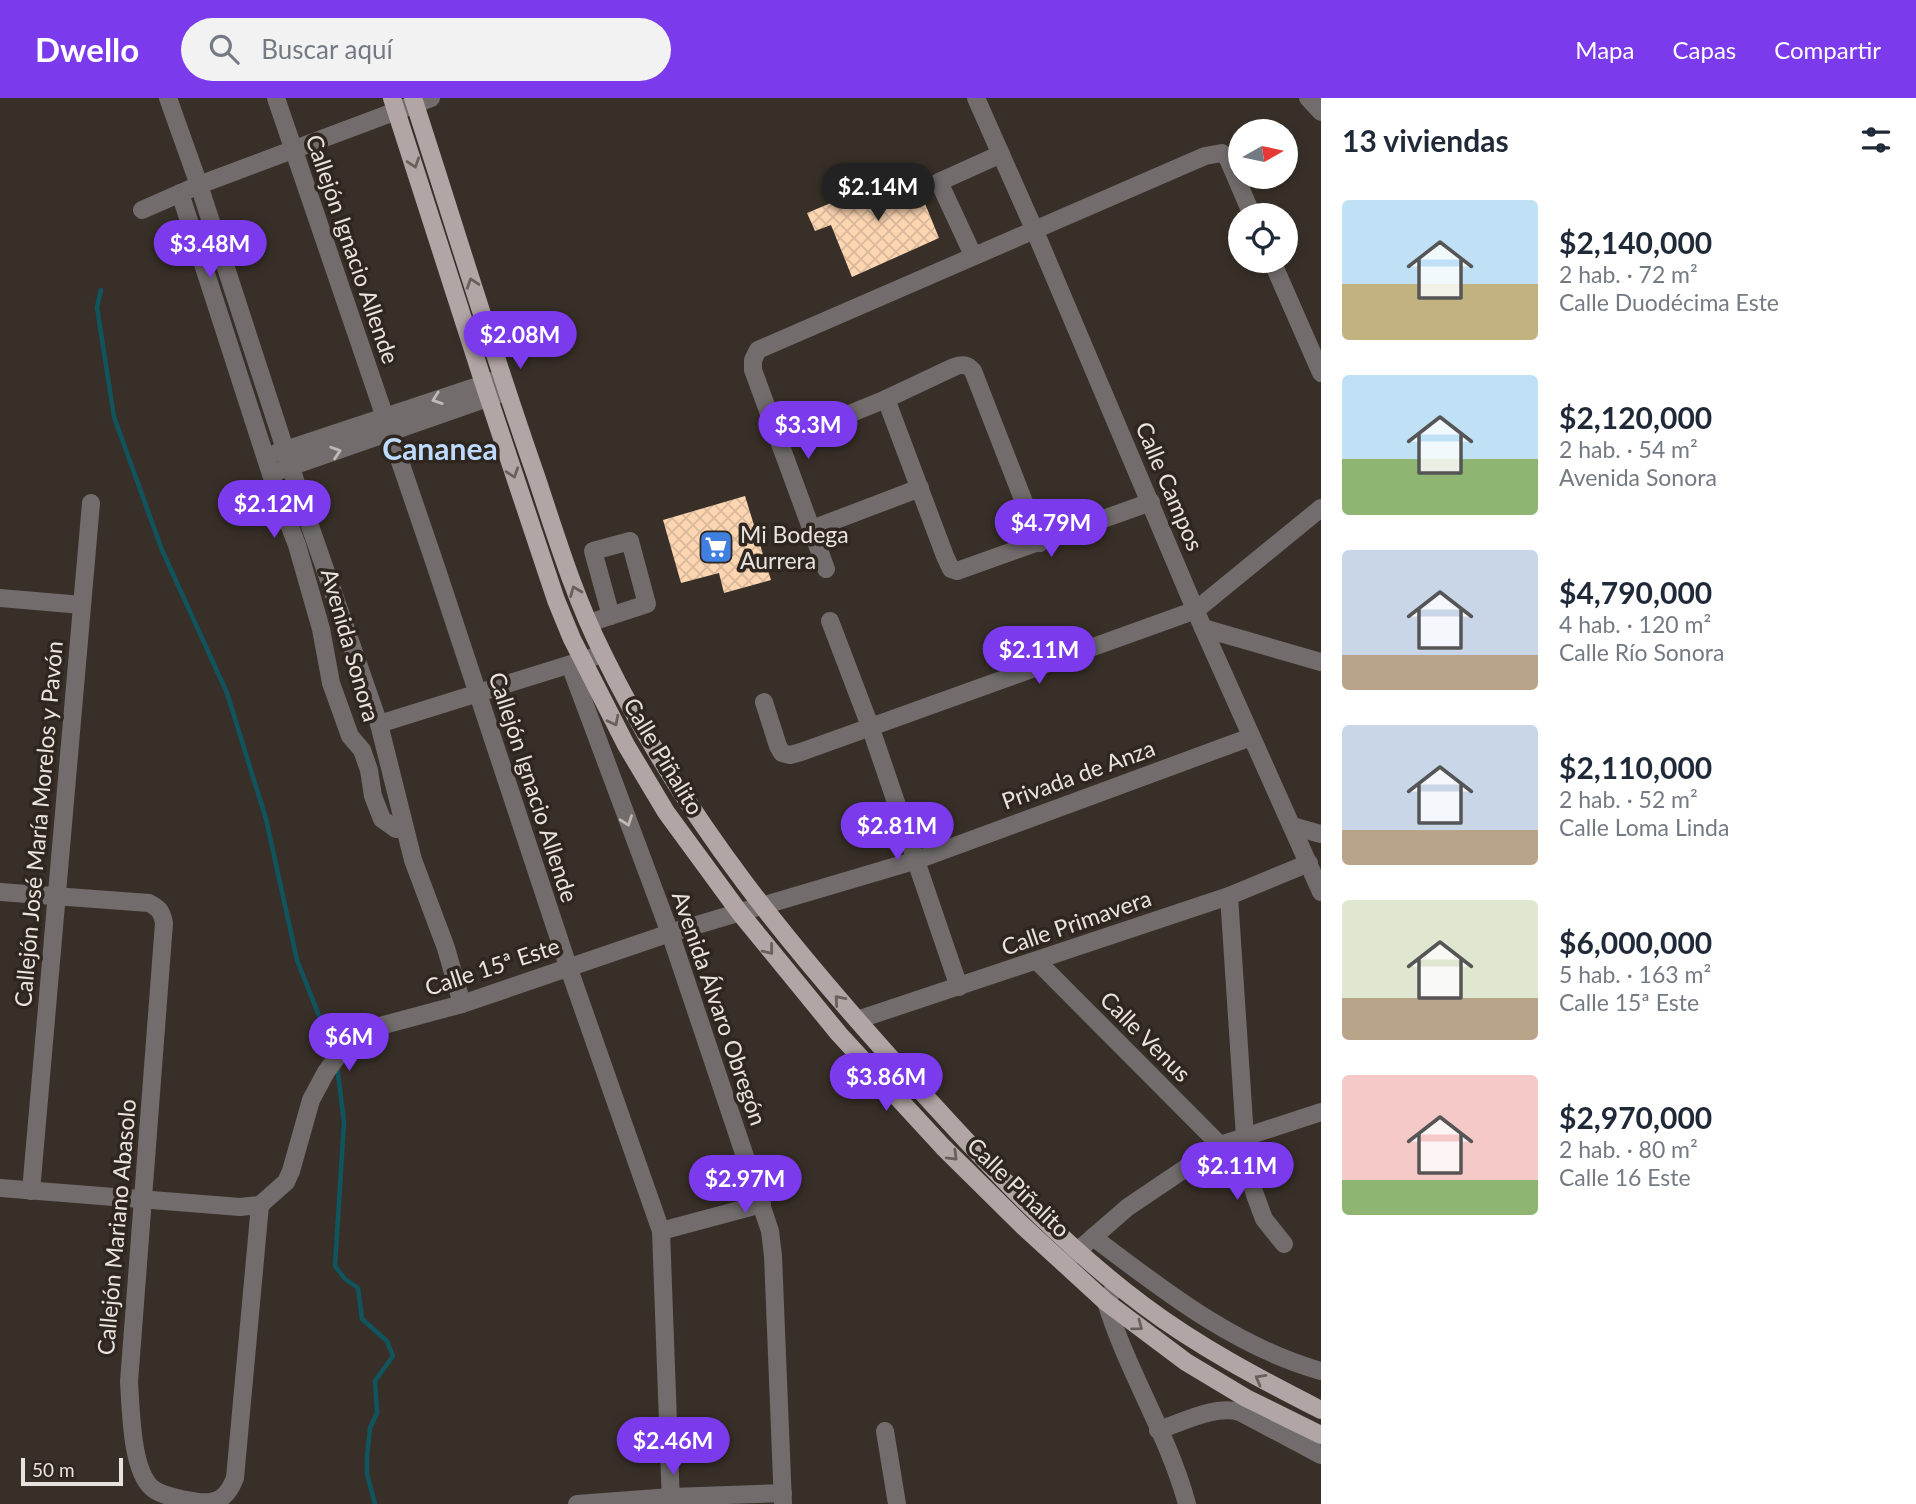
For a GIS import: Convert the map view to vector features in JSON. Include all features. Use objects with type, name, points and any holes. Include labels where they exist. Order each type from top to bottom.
[{"type":"main road","points":[[420,100],[505,385],[574,590],[603,654]]},
{"type":"main road","name":"Avenida Álvaro Obregón","points":[[395,105],[486,391],[577,662]]},
{"type":"main road","name":"Calle Piñalito","points":[[603,654],[645,734],[685,799],[761,907],[857,1020],[959,1133],[1077,1251],[1116,1285],[1195,1342],[1321,1410]]},
{"type":"main road","name":"Calle Piñalito","points":[[577,662],[666,812],[740,914],[847,1043],[943,1147],[1106,1302],[1186,1362],[1245,1398],[1321,1435]]},
{"type":"street","points":[[168,98],[289,458]]},
{"type":"street","name":"Callejón Ignacio Allende","points":[[276,98],[435,564],[568,966],[661,1231],[671,1500]]},
{"type":"street","name":"Calle Campos","points":[[976,98],[1203,628],[1321,892]]},
{"type":"street","points":[[1308,98],[1321,112]]},
{"type":"street","points":[[142,210],[395,105],[420,100]]},
{"type":"street","points":[[826,569],[754,370],[753,360],[758,350],[973,255],[1215,153],[1222,153],[1228,159],[1247,203]]},
{"type":"street","points":[[973,255],[939,182],[1001,154]]},
{"type":"street","name":"Avenida Sonora","points":[[180,193],[271,474],[297,545],[321,629],[331,683],[350,736],[362,750],[369,770],[373,796],[382,819],[396,829],[404,826]]},
{"type":"street","points":[[1277,273],[1321,373]]},
{"type":"street","points":[[781,442],[886,399],[954,367],[968,366],[973,371],[1040,543]]},
{"type":"street","points":[[271,474],[289,458],[505,385]]},
{"type":"street","points":[[886,399],[951,569],[963,570],[1150,502]]},
{"type":"street","points":[[266,456],[289,458]]},
{"type":"street","name":"Avenida Sonora","points":[[289,458],[379,724],[413,860],[446,948],[462,1004]]},
{"type":"street","points":[[812,529],[920,488]]},
{"type":"street","name":"Callejón José María Morelos y Pavón","points":[[31,1191],[91,503]]},
{"type":"street","points":[[764,702],[782,753],[790,755],[801,752],[1196,610],[1321,508]]},
{"type":"street","points":[[0,598],[82,606]]},
{"type":"street","points":[[589,623],[611,616]]},
{"type":"street","points":[[830,621],[917,860],[958,987]]},
{"type":"street","points":[[1203,628],[1321,662]]},
{"type":"street","points":[[379,724],[603,654]]},
{"type":"street","name":"Avenida Álvaro Obregón","points":[[577,662],[770,1231],[783,1498]]},
{"type":"street","name":"Privada de Anza","points":[[761,907],[917,860],[1251,737]]},
{"type":"street","points":[[1292,826],[1321,834]]},
{"type":"street","name":"Calle Primavera","points":[[857,1020],[1038,962],[1229,896],[1309,863]]},
{"type":"street","points":[[0,892],[56,897]]},
{"type":"street","points":[[1229,896],[1245,1137],[1254,1192],[1264,1219],[1284,1244]]},
{"type":"street","name":"Callejón Mariano Abasolo","points":[[56,897],[149,903],[157,906],[162,913],[163,937],[130,1368],[133,1434],[143,1478],[151,1488],[160,1493],[202,1503]]},
{"type":"street","name":"Calle 15ª Este","points":[[260,1205],[286,1182],[311,1100],[340,1053],[358,1038],[380,1026],[462,1004],[568,966],[761,907]]},
{"type":"street","name":"Calle Venus","points":[[1038,962],[1220,1145]]},
{"type":"street","points":[[1063,1264],[1128,1207],[1220,1145],[1321,1112]]},
{"type":"street","points":[[0,1188],[240,1207],[260,1205],[235,1478],[229,1493],[215,1503],[202,1503]]},
{"type":"street","points":[[661,1231],[762,1204]]},
{"type":"street","points":[[1093,1237],[1204,1318],[1291,1363],[1321,1371]]},
{"type":"street","points":[[1116,1285],[1106,1302],[1114,1330],[1172,1462],[1187,1504]]},
{"type":"street","points":[[1158,1430],[1228,1409],[1241,1412],[1321,1455]]},
{"type":"street","points":[[885,1432],[897,1504]]},
{"type":"street","points":[[577,1504],[783,1498]]},
{"type":"building","points":[[905,172],[908,183],[915,179],[939,238],[852,277],[831,225],[815,231],[807,213]]},
{"type":"building","name":"Mi Bodega Aurrera","points":[[745,496],[771,580],[724,593],[719,573],[681,583],[663,520]]},
{"type":"waterway","points":[[101,290],[97,307],[114,417],[162,550],[227,693],[266,819],[297,960],[334,1054]]},
{"type":"waterway","points":[[337,1066],[344,1122],[335,1266],[345,1279],[358,1288],[362,1319],[387,1341],[393,1356],[375,1381],[377,1413],[370,1428],[367,1457],[367,1474],[375,1504]]},
{"type":"place","name":"Mi Bodega Aurrera","points":[[716,547]]},
{"type":"district","name":"Cananea","points":[[440,448]]}]
